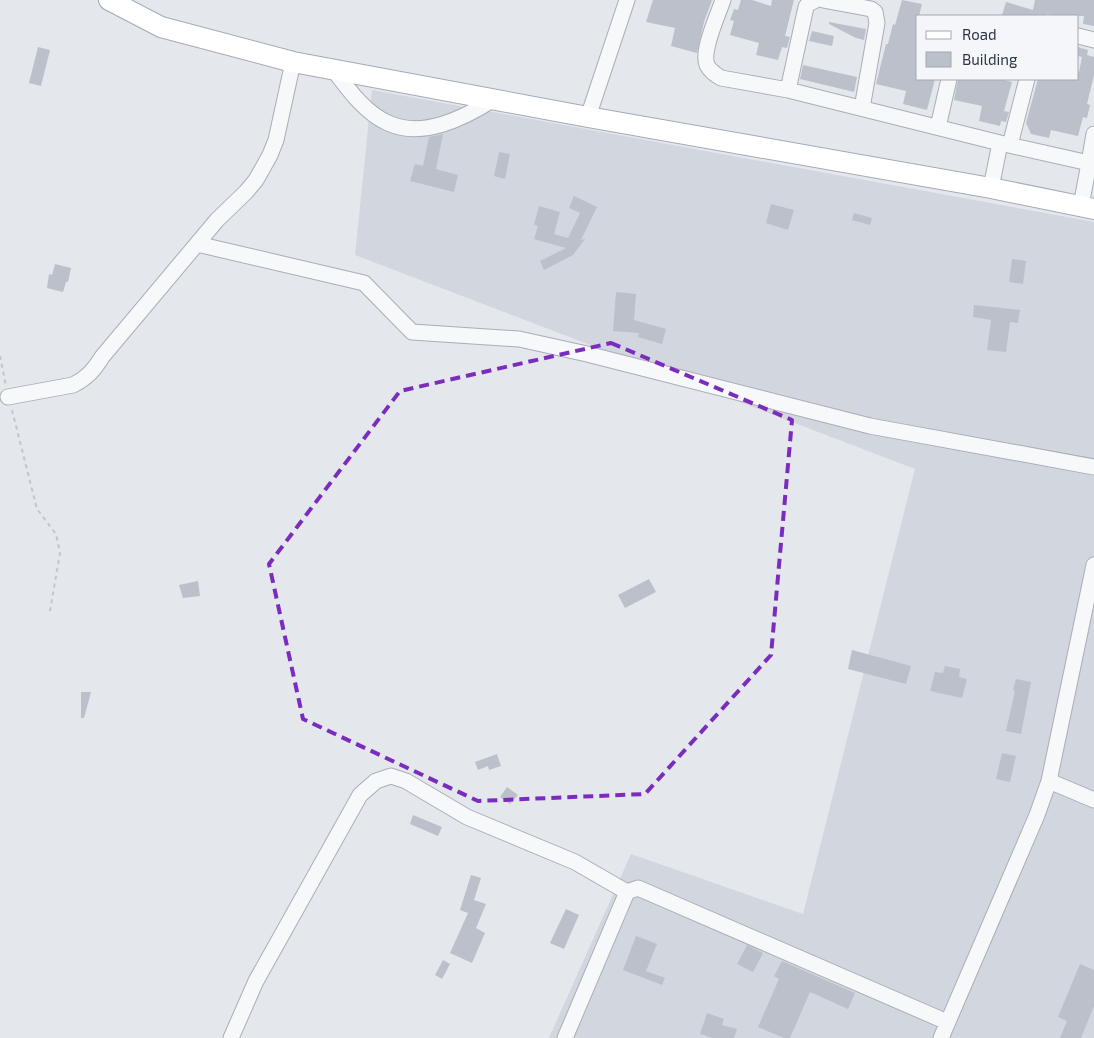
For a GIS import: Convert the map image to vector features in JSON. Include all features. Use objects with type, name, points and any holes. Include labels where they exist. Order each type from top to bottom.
[{"type":"main road","points":[[109,0],[161,27],[293,62],[1088,207]]},
{"type":"street","points":[[588,117],[627,0]]},
{"type":"street","points":[[723,0],[706,52],[706,63],[712,73],[721,78],[788,90],[1089,163]]},
{"type":"street","points":[[788,90],[806,7],[816,0]]},
{"type":"street","points":[[823,0],[871,9],[876,12],[877,23],[862,108]]},
{"type":"street","points":[[1079,36],[1094,40]]},
{"type":"street","points":[[8,397],[63,388],[83,380],[91,373],[102,357],[217,220],[246,192],[264,168],[276,140],[293,62]]},
{"type":"street","points":[[333,69],[350,92],[367,109],[388,123],[402,127],[439,126],[476,110],[494,99]]},
{"type":"street","points":[[938,127],[949,80]]},
{"type":"street","points":[[991,188],[1027,80]]},
{"type":"street","points":[[1088,207],[1089,163],[1094,134]]},
{"type":"street","points":[[197,244],[364,283],[412,332],[519,339],[587,354],[870,426],[1094,467]]},
{"type":"street","points":[[941,1038],[1037,815],[1049,781],[1094,565]]},
{"type":"street","points":[[232,1038],[256,981],[360,795],[376,782],[391,776],[406,781],[467,817],[574,862],[627,892]]},
{"type":"street","points":[[1049,781],[1094,800]]},
{"type":"street","points":[[565,1038],[627,892],[638,888],[948,1022]]},
{"type":"path","points":[[0,356],[8,397],[37,509],[56,534],[60,553],[50,612]]},
{"type":"highlighted area","points":[[611,343],[792,420],[771,655],[645,794],[478,801],[303,719],[269,564],[400,391]]},
{"type":"shaded area","points":[[372,90],[1094,222],[1094,1038],[549,1038],[631,854],[803,914],[915,469],[355,255]]},
{"type":"building","points":[[653,0],[712,0],[704,22],[697,53],[671,46],[675,28],[646,22]]},
{"type":"building","points":[[741,0],[752,0],[771,6],[772,0],[794,0],[785,36],[790,37],[787,48],[782,47],[778,60],[756,55],[759,43],[730,35],[734,21],[730,20],[734,9],[738,10]]},
{"type":"building","points":[[902,0],[922,4],[919,15],[916,15],[916,80],[935,80],[927,110],[903,104],[906,91],[876,84],[886,44],[888,44],[893,24],[895,25]]},
{"type":"building","points":[[1035,0],[1094,0],[1094,26],[1083,24],[1084,16],[1079,15],[1002,15],[1006,2],[1033,10]]},
{"type":"building","points":[[829,22],[866,29],[864,40],[856,38],[829,24]]},
{"type":"building","points":[[812,31],[834,36],[832,46],[809,41]]},
{"type":"building","points":[[38,47],[50,50],[41,86],[29,83]]},
{"type":"building","points":[[1079,47],[1088,50],[1087,55],[1094,57],[1094,75],[1087,104],[1090,105],[1087,118],[1083,117],[1078,136],[1051,130],[1049,138],[1031,134],[1026,123],[1038,80],[1079,80],[1082,57],[1079,56]]},
{"type":"building","points":[[803,65],[857,77],[854,92],[800,79]]},
{"type":"building","points":[[958,80],[1004,80],[1012,82],[1004,111],[1009,112],[1006,122],[1001,121],[1000,126],[979,121],[982,106],[954,100]]},
{"type":"building","points":[[443,134],[436,169],[458,175],[454,192],[410,181],[415,164],[423,166],[429,137]]},
{"type":"building","points":[[499,152],[510,154],[505,179],[494,176]]},
{"type":"building","points":[[574,196],[597,207],[581,240],[585,239],[573,255],[544,270],[540,261],[566,248],[534,239],[538,226],[534,225],[539,206],[560,212],[554,234],[568,238],[580,213],[569,208]]},
{"type":"building","points":[[771,204],[794,210],[788,230],[766,223]]},
{"type":"building","points":[[854,213],[872,218],[870,225],[852,220]]},
{"type":"building","points":[[1012,259],[1026,261],[1023,284],[1009,282]]},
{"type":"building","points":[[55,264],[71,268],[68,282],[66,282],[63,292],[47,288],[49,274],[52,275]]},
{"type":"building","points":[[616,292],[636,294],[634,320],[666,329],[662,344],[638,337],[639,333],[613,331]]},
{"type":"building","points":[[974,305],[1020,310],[1018,323],[1010,322],[1006,352],[987,350],[991,320],[973,317]]},
{"type":"building","points":[[649,579],[656,592],[625,608],[618,595]]},
{"type":"building","points":[[198,581],[200,596],[183,598],[179,585]]},
{"type":"building","points":[[852,650],[911,666],[906,684],[848,669]]},
{"type":"building","points":[[945,666],[960,669],[959,677],[967,679],[962,698],[930,691],[935,672],[943,673]]},
{"type":"building","points":[[1016,679],[1031,682],[1021,734],[1006,731]]},
{"type":"building","points":[[81,692],[91,692],[84,718],[81,718]]},
{"type":"building","points":[[1002,753],[1016,756],[1010,782],[996,779]]},
{"type":"building","points":[[497,754],[501,766],[489,770],[488,766],[478,770],[475,762]]},
{"type":"building","points":[[507,787],[518,795],[510,804],[500,797]]},
{"type":"building","points":[[413,815],[442,827],[438,836],[410,824]]},
{"type":"building","points":[[471,875],[481,878],[474,900],[486,904],[476,928],[485,933],[472,963],[450,953],[468,913],[460,910]]},
{"type":"building","points":[[566,909],[579,915],[564,949],[550,943]]},
{"type":"building","points":[[636,936],[657,944],[646,971],[665,978],[662,985],[623,970]]},
{"type":"building","points":[[747,945],[763,953],[753,972],[737,964]]},
{"type":"building","points":[[443,960],[450,964],[442,979],[435,975]]},
{"type":"building","points":[[782,961],[855,993],[848,1009],[810,992],[790,1038],[784,1038],[758,1027],[779,979],[774,976]]},
{"type":"building","points":[[1080,964],[1094,970],[1094,1006],[1081,1038],[1060,1038],[1067,1021],[1058,1017]]},
{"type":"building","points":[[707,1013],[724,1019],[722,1025],[737,1029],[734,1038],[713,1038],[700,1034]]}]
